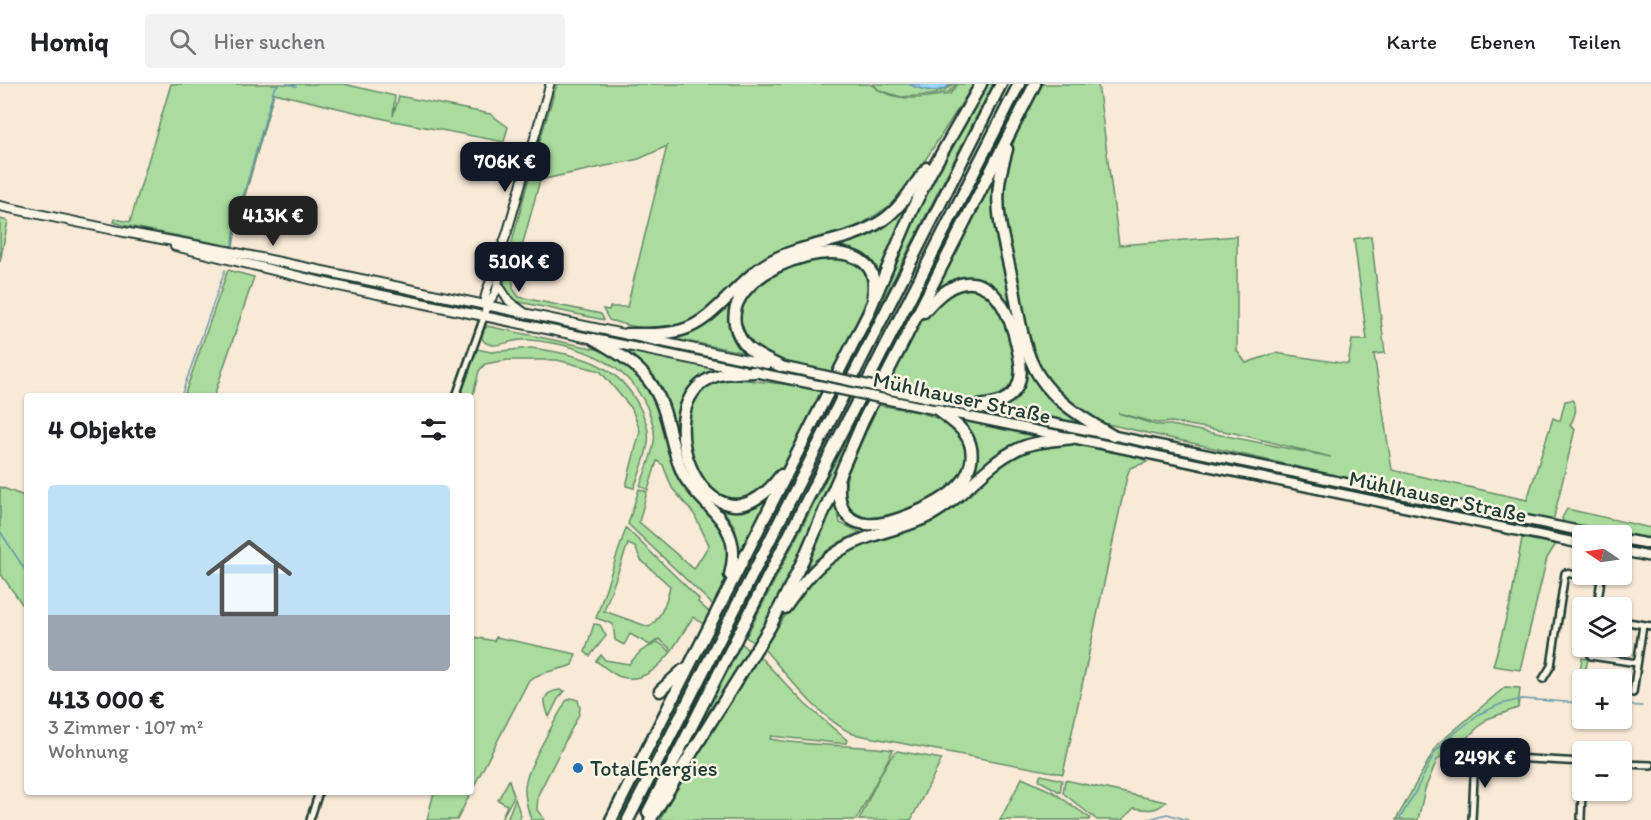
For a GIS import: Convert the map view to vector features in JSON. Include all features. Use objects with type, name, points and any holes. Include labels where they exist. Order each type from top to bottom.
[{"type":"highway","points":[[610,820],[868,315],[912,210],[948,139],[981,84]]},
{"type":"highway","points":[[628,820],[1001,84]]},
{"type":"highway","points":[[644,820],[1019,84]]},
{"type":"highway","points":[[770,627],[803,560],[863,421],[1035,84]]},
{"type":"highway","points":[[1013,128],[999,186],[1000,211],[1004,246],[1027,348],[1036,371],[1052,393],[1075,413],[1113,436]]},
{"type":"highway","points":[[627,334],[670,333],[691,326],[708,315],[746,278],[769,262],[793,252],[854,234],[882,220],[905,199],[948,139]]},
{"type":"highway","points":[[780,366],[748,348],[740,338],[735,319],[736,306],[742,294],[755,281],[769,272],[810,256],[838,254],[853,256],[866,263],[874,279],[874,293],[868,315]]},
{"type":"highway","points":[[906,336],[928,307],[939,295],[950,288],[961,284],[974,284],[988,289],[997,296],[1005,307],[1013,327],[1019,358],[1020,379],[1016,389],[1005,399],[969,407]]},
{"type":"highway","points":[[594,339],[631,362],[654,387],[666,415],[684,475],[696,493],[717,514],[727,530],[732,541],[734,558],[722,599]]},
{"type":"highway","points":[[754,372],[717,375],[700,385],[693,395],[684,418],[683,436],[685,453],[694,475],[705,490],[717,499],[730,504],[744,503],[753,501],[764,493],[796,455]]},
{"type":"highway","points":[[841,471],[838,490],[841,506],[846,515],[859,523],[868,525],[890,522],[929,507],[963,480],[971,461],[972,450],[963,431],[938,410]]},
{"type":"highway","points":[[650,820],[770,627],[811,573],[834,552],[932,514],[958,497],[997,462],[1016,450],[1035,443],[1072,438]]},
{"type":"highway","points":[[660,691],[692,658]]},
{"type":"main road","points":[[0,206],[124,232]]},
{"type":"main road","name":"Mühlhauser Straße","points":[[124,232],[232,252],[969,407],[1572,529]]},
{"type":"main road","name":"Mühlhauser Straße","points":[[124,232],[229,261],[334,285],[1572,542]]},
{"type":"main road","points":[[1632,540],[1651,544]]},
{"type":"main road","points":[[1632,553],[1651,557]]},
{"type":"street","points":[[457,393],[484,317],[487,305],[485,297],[507,233],[550,84]]},
{"type":"street","points":[[487,305],[493,299],[498,284],[507,233]]},
{"type":"street","points":[[498,284],[509,301],[526,313]]},
{"type":"street","points":[[1543,679],[1551,666],[1565,573],[1601,579],[1599,597]]},
{"type":"street","points":[[1632,623],[1651,626]]},
{"type":"street","points":[[1633,693],[1643,625]]},
{"type":"street","points":[[1598,657],[1637,663]]},
{"type":"street","points":[[1472,820],[1475,756],[1572,761]]},
{"type":"street","points":[[1632,764],[1651,765]]},
{"type":"street","points":[[310,820],[319,795]]},
{"type":"street","points":[[1581,820],[1582,801]]},
{"type":"green space","points":[[171,84],[344,84],[395,96],[393,116],[399,96],[490,114],[508,127],[504,142],[393,121],[274,93],[237,224],[233,246],[230,246],[114,222],[115,219],[130,222]]},
{"type":"green space","points":[[557,84],[870,84],[889,95],[908,98],[950,94],[958,84],[974,84],[908,187],[891,205],[859,226],[748,271],[701,316],[690,322],[667,328],[644,328],[609,320],[603,309],[627,307],[667,146],[639,159],[540,180],[516,269],[506,265],[532,166]]},
{"type":"green space","points":[[873,84],[907,84],[936,91],[956,84],[949,92],[901,97],[879,90]]},
{"type":"green space","points":[[986,84],[993,84],[845,374],[841,374],[914,211]]},
{"type":"green space","points":[[1028,84],[1032,84],[881,382],[877,381]]},
{"type":"green space","points":[[1042,84],[1098,84],[1119,245],[1237,236],[1237,351],[1246,363],[1275,353],[1348,364],[1352,340],[1367,340],[1354,239],[1371,236],[1385,353],[1374,354],[1392,470],[1527,500],[1553,418],[1560,421],[1565,401],[1572,400],[1575,409],[1570,426],[1575,429],[1553,521],[1396,489],[1103,423],[1062,396],[1043,373],[1032,348],[1025,322],[1005,208],[1010,153]],"holes":[[[1118,413],[1157,423],[1172,422],[1234,433],[1331,457],[1171,425],[1156,425]]]},
{"type":"green space","points":[[999,158],[998,169],[1018,328],[1005,299],[998,291],[989,287],[956,282],[942,288],[929,299]]},
{"type":"green space","points":[[918,188],[880,275],[870,258],[841,246],[879,228]]},
{"type":"green space","points":[[0,219],[8,221],[0,262]]},
{"type":"green space","points":[[844,256],[857,262],[865,270],[869,278],[869,288],[863,308],[832,372],[793,364],[765,355],[750,344],[743,332],[740,319],[743,302],[751,289],[778,271],[812,261]]},
{"type":"green space","points":[[228,270],[254,277],[215,393],[185,393]]},
{"type":"green space","points":[[505,271],[513,273],[513,289],[519,297],[601,314],[604,320],[515,301],[505,288]]},
{"type":"green space","points":[[971,286],[993,296],[1011,340],[1017,365],[1017,376],[1015,384],[1008,393],[998,399],[986,401],[958,401],[890,384],[913,334],[929,310],[948,293]]},
{"type":"green space","points":[[734,295],[731,327],[740,346],[747,353],[666,337]]},
{"type":"green space","points":[[487,326],[606,351],[640,375],[656,399],[676,467],[692,497],[713,516],[723,530],[731,551],[728,575],[713,605],[628,524],[639,489],[647,492],[639,522],[694,569],[709,545],[694,514],[672,488],[663,465],[657,461],[648,490],[640,486],[653,448],[654,429],[647,407],[638,391],[613,366],[582,351],[547,342],[524,340],[497,345],[488,344],[483,340],[481,334]]},
{"type":"green space","points":[[617,347],[729,370],[705,376],[692,389],[681,419],[679,449],[664,405],[651,378],[642,366]]},
{"type":"green space","points":[[531,348],[564,353],[594,363],[608,370],[620,380],[631,392],[647,425],[646,455],[634,488],[626,486],[640,431],[632,409],[600,371],[557,360],[508,360],[485,364],[479,371],[474,393],[460,393],[472,354],[477,349],[491,352]]},
{"type":"green space","points":[[1024,353],[1089,425],[996,406],[1010,399]]},
{"type":"green space","points":[[720,377],[792,385],[822,392],[788,461],[772,480],[746,498],[724,498],[706,486],[694,466],[688,440],[690,414],[700,392]]},
{"type":"green space","points":[[831,394],[834,395],[723,613],[720,609]]},
{"type":"green space","points":[[866,401],[869,402],[787,588],[755,644],[746,637]]},
{"type":"green space","points":[[878,405],[919,412],[939,419],[959,431],[967,445],[968,461],[961,478],[934,500],[885,519],[865,518],[850,510],[845,496],[847,475]]},
{"type":"green space","points":[[953,416],[1048,435],[1025,441],[967,483],[967,429]]},
{"type":"green space","points":[[1071,442],[1120,451],[1147,462],[1130,468],[1127,476],[1063,774],[853,734],[816,707],[763,648],[807,585],[840,552],[1005,461],[1019,451]]},
{"type":"green space","points":[[0,487],[24,496],[24,607],[0,573]]},
{"type":"green space","points":[[769,494],[772,495],[739,560],[735,527],[724,511],[748,507]]},
{"type":"green space","points":[[835,499],[840,523],[860,532],[825,553],[798,582]]},
{"type":"green space","points":[[1567,509],[1651,528],[1651,543],[1632,539],[1632,525],[1572,526],[1564,524],[1562,518]]},
{"type":"green space","points":[[626,528],[699,599],[698,602],[710,613],[703,624],[693,617],[672,650],[659,639],[650,645],[630,634],[624,645],[615,640],[613,624],[596,618]],"holes":[[[628,544],[635,547],[641,560],[670,586],[663,609],[649,627],[604,611]]]},
{"type":"green space","points":[[1522,538],[1556,544],[1547,558],[1520,670],[1493,666],[1511,601]]},
{"type":"green space","points":[[718,618],[722,622],[621,820],[616,820]]},
{"type":"green space","points":[[594,624],[600,625],[606,636],[590,656],[585,652]]},
{"type":"green space","points":[[474,637],[494,641],[496,637],[576,654],[572,665],[540,674],[529,680],[474,786]]},
{"type":"green space","points":[[740,641],[749,652],[696,730]]},
{"type":"green space","points":[[658,642],[671,652],[656,668],[643,676],[621,677],[596,661],[601,655],[605,660],[629,664],[641,651]]},
{"type":"green space","points":[[758,655],[806,705],[847,740],[846,743],[837,743],[771,736],[770,739],[893,750],[856,820],[660,820],[671,798]]},
{"type":"green space","points":[[1582,658],[1588,659],[1586,669],[1580,669]]},
{"type":"green space","points":[[1505,687],[1520,688],[1518,708],[1487,719],[1437,760],[1425,789],[1418,820],[1396,820],[1437,745]]},
{"type":"green space","points":[[559,690],[565,691],[549,717],[545,703],[546,696]]},
{"type":"green space","points":[[571,698],[578,700],[579,714],[538,795],[537,810],[545,820],[531,820],[525,795],[530,768],[566,701]]},
{"type":"green space","points":[[897,751],[942,759],[911,820],[859,820],[881,773]]},
{"type":"green space","points":[[1041,775],[1062,780],[1060,792],[1040,781]]},
{"type":"green space","points":[[1022,778],[1053,792],[1090,818],[1089,820],[1000,820]]},
{"type":"green space","points":[[509,780],[514,796],[501,820],[507,805],[498,800]]},
{"type":"green space","points":[[1065,780],[1166,802],[1151,810],[1134,808],[1122,820],[1097,820],[1063,793]]},
{"type":"green space","points":[[433,795],[470,795],[457,820],[427,820]]},
{"type":"green space","points":[[515,799],[521,816],[519,820],[508,820],[508,817]]},
{"type":"water","points":[[909,84],[951,84],[941,90],[931,91]]},
{"type":"waterway","points":[[232,246],[236,221],[274,89],[279,84]]},
{"type":"waterway","points":[[286,84],[296,86]]},
{"type":"waterway","points":[[182,393],[225,270]]},
{"type":"waterway","points":[[0,531],[24,568]]},
{"type":"waterway","points":[[1399,820],[1435,752],[1446,740],[1479,714],[1501,704],[1522,699],[1572,702]]},
{"type":"waterway","points":[[1632,706],[1642,706]]},
{"type":"waterway","points":[[1146,820],[1167,814],[1188,820]]},
{"type":"place","name":"TotalEnergies","points":[[578,768]]}]
